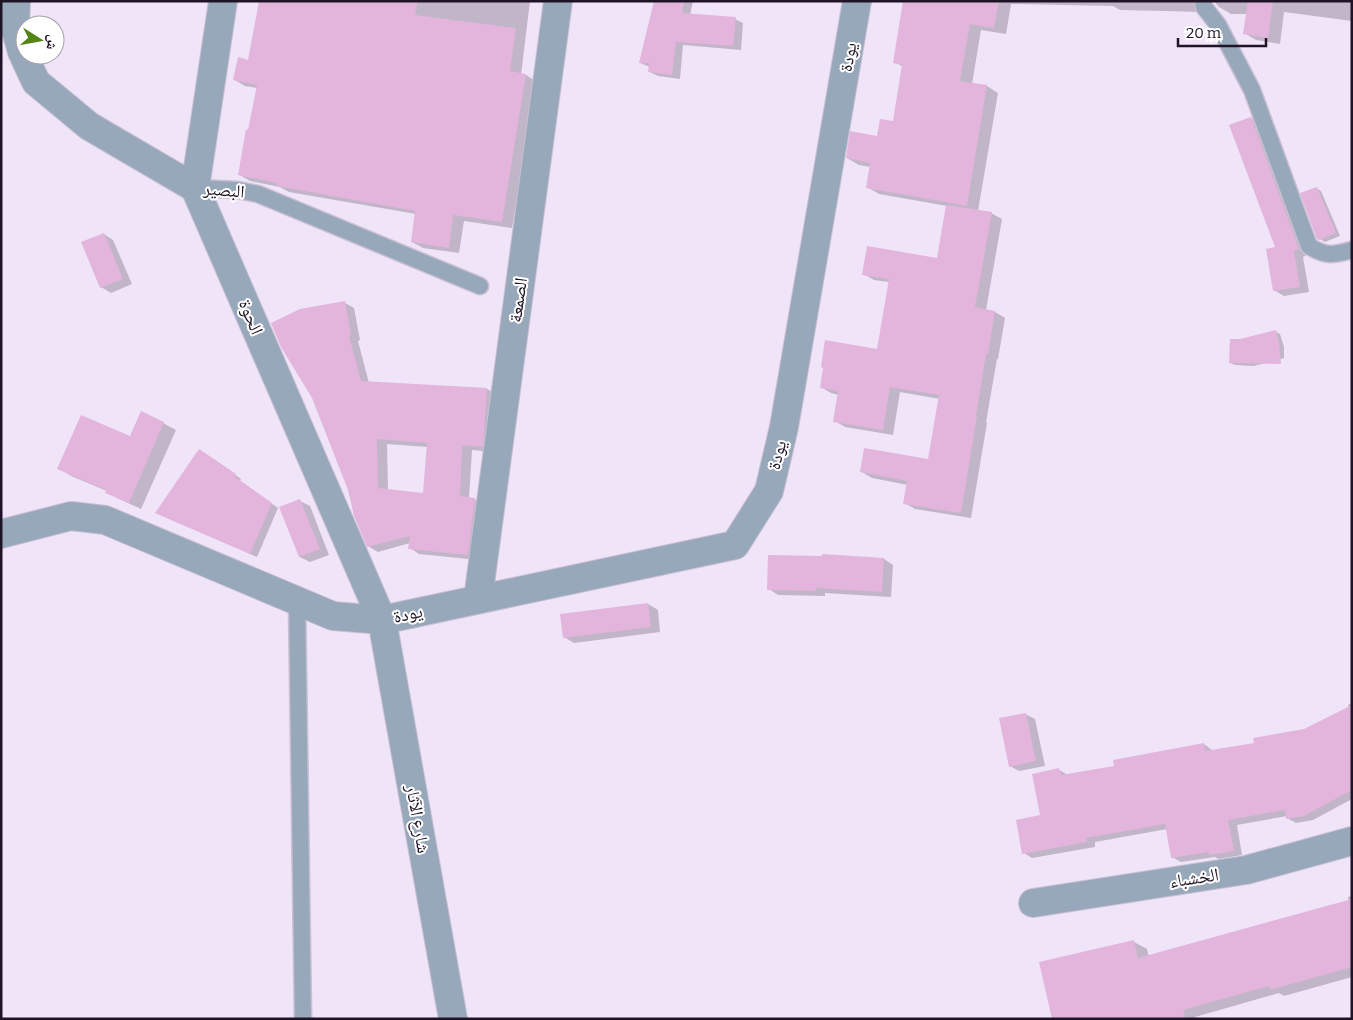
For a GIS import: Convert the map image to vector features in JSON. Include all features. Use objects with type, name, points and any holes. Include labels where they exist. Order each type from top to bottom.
[{"type":"street","name":"البصير","points":[[16,1],[15,27],[22,52],[36,82],[89,126],[196,188]]},
{"type":"street","points":[[196,188],[223,1]]},
{"type":"street","name":"الصمعة","points":[[478,599],[558,1]]},
{"type":"street","name":"يودة","points":[[1,534],[71,516],[105,520],[333,616],[382,620],[735,545],[769,491],[784,427],[858,1]]},
{"type":"street","name":"الحوة","points":[[196,188],[382,620]]},
{"type":"street","name":"شارع الآثار","points":[[382,620],[453,1019]]},
{"type":"street","name":"الخشباء","points":[[1033,903],[1246,870],[1352,841]]},
{"type":"lane","points":[[1203,1],[1204,8],[1218,25],[1252,90],[1309,246],[1319,253],[1333,255],[1352,250]]},
{"type":"lane","name":"البصير","points":[[196,188],[238,190],[258,194],[480,286]]},
{"type":"lane","points":[[298,601],[303,1019]]},
{"type":"building","points":[[259,1],[418,1],[415,15],[516,28],[510,71],[526,74],[502,222],[453,215],[449,248],[411,242],[415,211],[277,186],[277,183],[238,175],[246,129],[248,130],[257,85],[233,80],[238,57],[248,60]]},
{"type":"building","points":[[654,1],[684,1],[682,13],[736,17],[733,46],[676,42],[672,75],[648,72],[649,63],[639,63]]},
{"type":"building","points":[[903,1],[999,1],[994,28],[970,24],[960,81],[987,85],[967,206],[866,188],[870,163],[846,158],[850,131],[877,136],[880,119],[893,121],[902,65],[893,63]]},
{"type":"building","points":[[1248,1],[1273,1],[1268,38],[1243,34]]},
{"type":"building","points":[[1251,117],[1299,249],[1294,251],[1300,287],[1273,291],[1266,249],[1275,247],[1229,125]]},
{"type":"building","points":[[1317,187],[1336,233],[1319,240],[1300,193]]},
{"type":"building","points":[[946,205],[992,212],[975,307],[995,311],[988,354],[986,354],[961,513],[903,504],[907,481],[860,472],[864,448],[928,459],[939,395],[890,387],[883,430],[833,422],[838,391],[820,388],[825,340],[877,349],[889,279],[862,275],[867,246],[937,258]]},
{"type":"building","points":[[104,233],[123,279],[100,288],[81,242]]},
{"type":"building","points":[[345,301],[351,335],[349,336],[361,381],[487,388],[483,447],[462,445],[460,496],[475,498],[468,555],[408,549],[410,536],[367,547],[354,516],[348,490],[312,398],[281,347],[271,323],[300,309]],"holes":[[[377,439],[427,443],[423,493],[378,488]]]},
{"type":"building","points":[[1276,330],[1281,364],[1229,363],[1230,339],[1240,339]]},
{"type":"building","points":[[141,411],[164,422],[129,503],[105,493],[106,490],[57,469],[81,415],[130,436]]},
{"type":"building","points":[[199,449],[236,474],[234,476],[272,503],[250,554],[155,513]]},
{"type":"building","points":[[300,499],[320,549],[299,557],[279,507]]},
{"type":"building","points":[[822,554],[884,558],[882,592],[816,588],[816,591],[767,590],[768,555],[822,556]]},
{"type":"building","points":[[648,603],[651,627],[563,638],[560,614]]},
{"type":"building","points":[[1352,705],[1352,790],[1304,816],[1286,819],[1285,810],[1228,820],[1234,851],[1209,855],[1209,852],[1171,858],[1165,824],[1086,838],[1087,842],[1022,854],[1016,820],[1040,815],[1032,774],[1059,768],[1061,775],[1114,766],[1113,760],[1204,743],[1205,751],[1254,743],[1253,738],[1304,729]]},
{"type":"building","points":[[1026,713],[1036,761],[1009,767],[999,718]]},
{"type":"building","points":[[1352,899],[1352,967],[1270,990],[1269,986],[1183,1010],[1186,1019],[1052,1019],[1039,962],[1134,940],[1138,958]]}]
